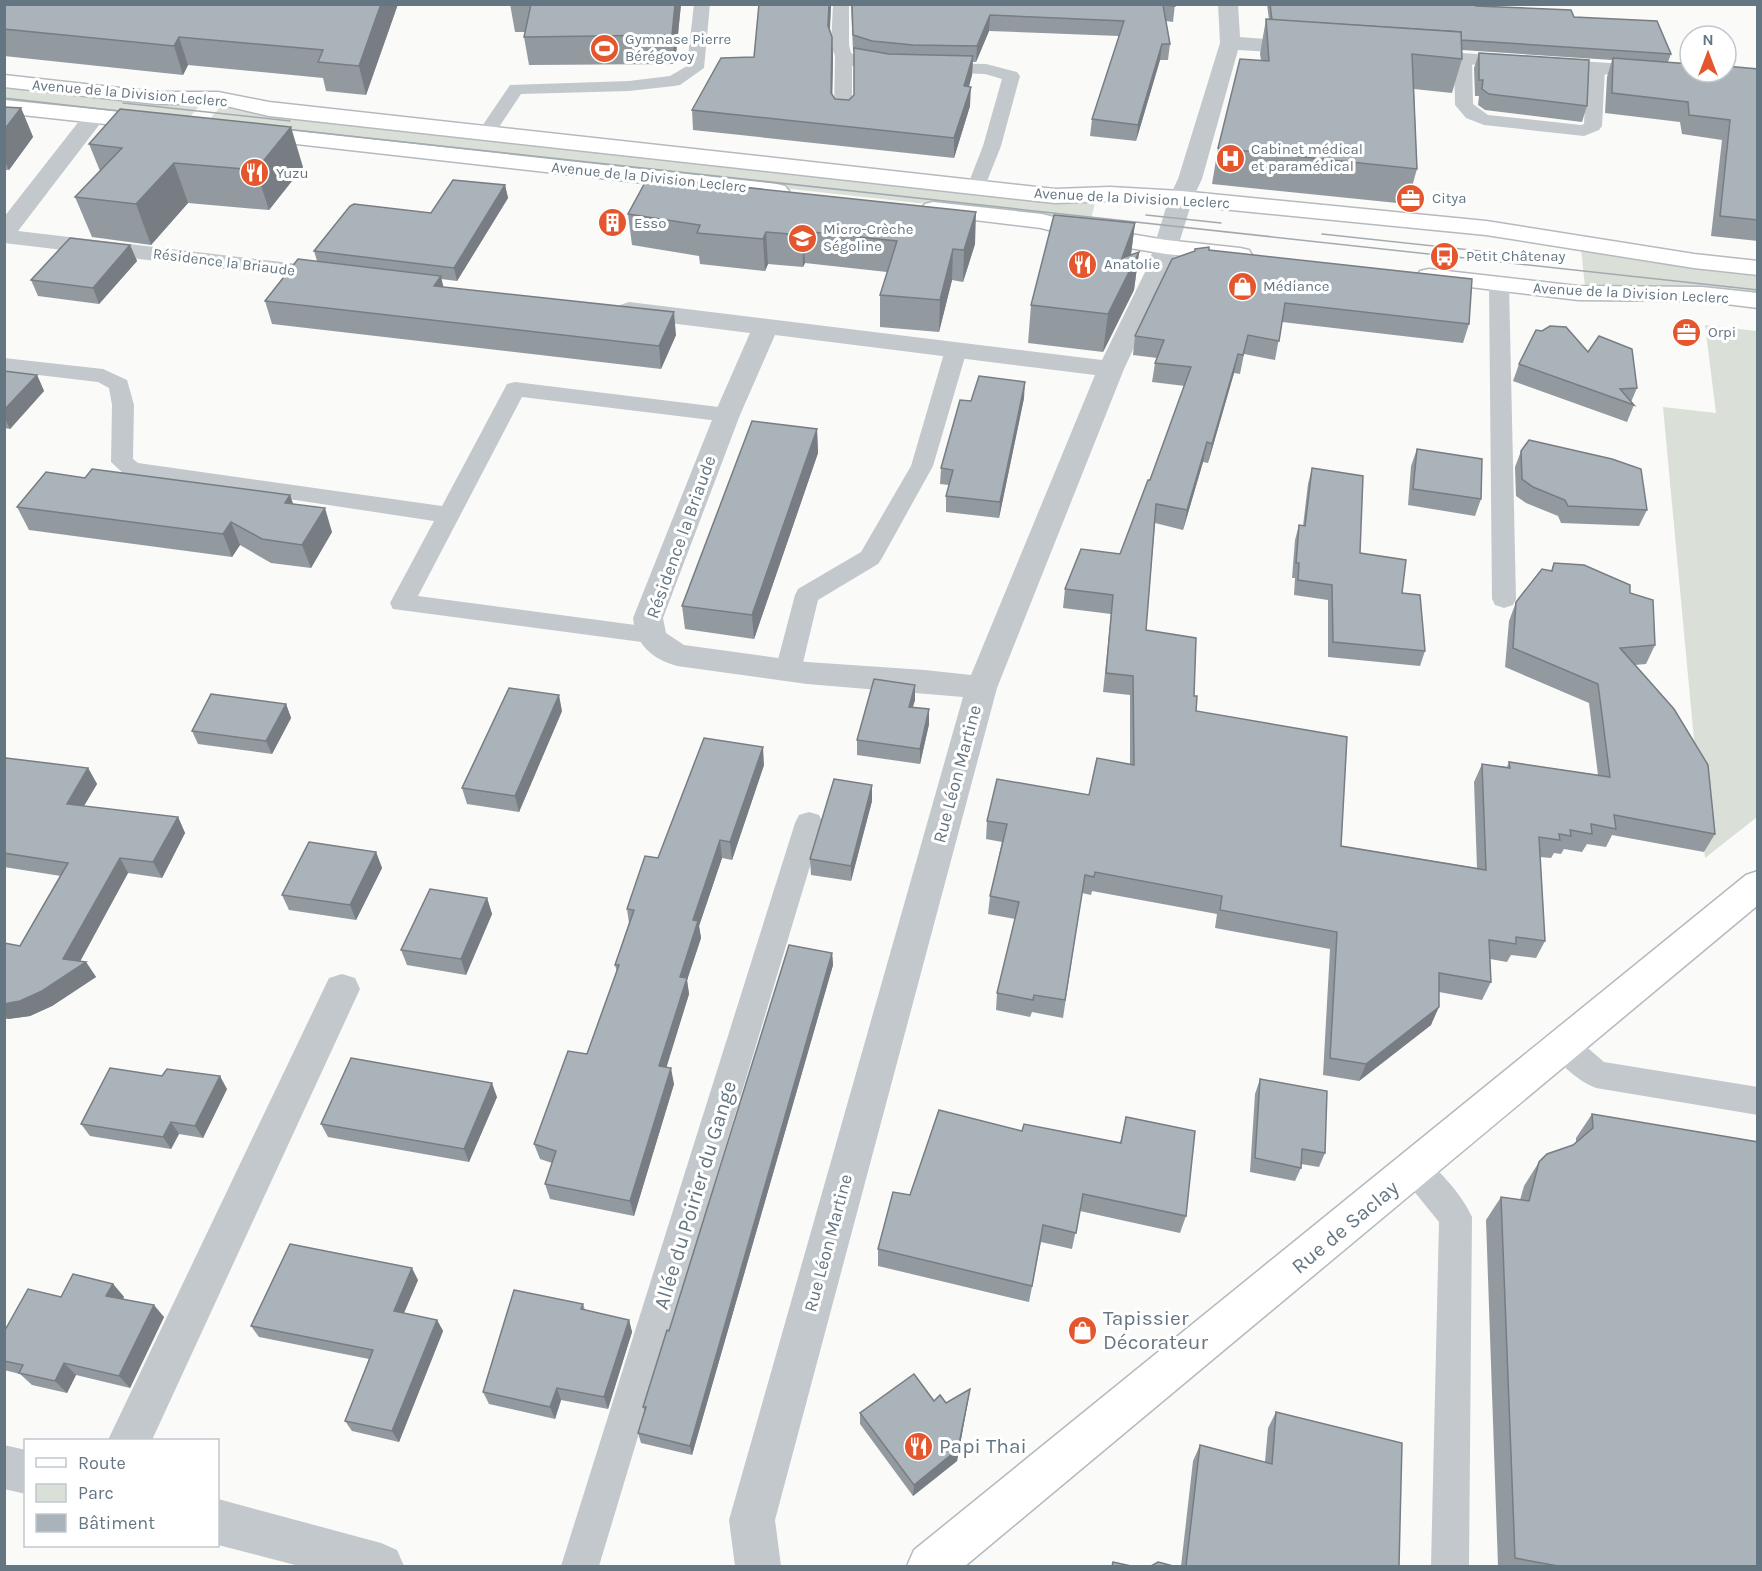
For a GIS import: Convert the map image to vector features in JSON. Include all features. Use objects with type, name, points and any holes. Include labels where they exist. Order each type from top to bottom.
[{"type":"main road","name":"Avenue de la Division Leclerc","points":[[4,81],[156,98],[218,98],[269,109],[1055,196],[1110,194],[1181,198],[1486,228],[1694,261],[1758,268]]},
{"type":"main road","name":"Avenue de la Division Leclerc","points":[[4,106],[133,120],[176,130]]},
{"type":"main road","name":"Avenue de la Division Leclerc","points":[[232,133],[469,156],[803,194]]},
{"type":"main road","name":"Avenue de la Division Leclerc","points":[[910,206],[1042,221],[1099,236],[1166,247],[1258,257]]},
{"type":"main road","name":"Avenue de la Division Leclerc","points":[[1407,274],[1578,293],[1702,294],[1758,301]]},
{"type":"main road","name":"Rue de Saclay","points":[[930,1566],[1758,885]]},
{"type":"street","name":"Rue Léon Martine","points":[[758,1566],[752,1520],[981,688],[1111,369],[1160,266],[1181,198],[1190,179],[1230,43],[1228,4]]},
{"type":"street","points":[[1230,43],[1323,50]]},
{"type":"street","points":[[1393,54],[1677,74]]},
{"type":"street","points":[[4,235],[95,116]]},
{"type":"street","name":"Résidence la Briaude","points":[[4,235],[362,278]]},
{"type":"street","points":[[611,308],[1111,369]]},
{"type":"street","name":"Résidence la Briaude","points":[[766,326],[727,415],[648,618],[649,634],[661,646],[678,655],[788,671],[925,681],[981,688]]},
{"type":"street","points":[[130,1439],[342,990]]},
{"type":"street","points":[[4,1467],[24,1472]]},
{"type":"street","points":[[219,1522],[381,1566]]},
{"type":"lane","points":[[487,132],[516,89],[674,81],[695,68],[702,4]]},
{"type":"lane","points":[[841,4],[840,45],[844,56],[843,113]]},
{"type":"lane","points":[[844,56],[862,64],[986,69],[1011,76],[992,146],[976,188]]},
{"type":"lane","points":[[1463,59],[1464,105],[1472,114],[1484,120],[1584,130],[1593,126],[1596,68]]},
{"type":"lane","points":[[1499,284],[1504,599]]},
{"type":"lane","points":[[788,671],[807,595],[870,558],[922,466],[956,350]]},
{"type":"lane","points":[[4,364],[103,376],[119,385],[123,405],[122,462],[132,469],[449,515]]},
{"type":"lane","points":[[649,634],[402,603],[515,389],[727,415]]},
{"type":"lane","name":"Allée du Poirier du Gange","points":[[580,1566],[809,823]]},
{"type":"lane","points":[[1563,1046],[1596,1074],[1758,1101]]},
{"type":"lane","points":[[1415,1169],[1456,1216],[1450,1566]]},
{"type":"green space","points":[[5,86],[202,103],[181,127],[5,103]]},
{"type":"green space","points":[[222,105],[265,114],[1096,199],[1089,227],[1036,216],[247,129],[201,129]]},
{"type":"green space","points":[[1581,248],[1693,269],[1757,276],[1757,295],[1585,287]]},
{"type":"green space","points":[[1705,325],[1757,331],[1757,817],[1705,858],[1663,407],[1716,413]]},
{"type":"building","points":[[4,4],[381,4],[359,66],[318,62],[323,50],[179,37],[174,46],[4,29]]},
{"type":"building","points":[[531,4],[675,4],[672,35],[524,37]]},
{"type":"building","points":[[759,4],[829,4],[828,26],[832,37],[831,93],[835,99],[849,100],[854,95],[854,48],[889,54],[973,56],[964,86],[971,87],[954,138],[692,110],[721,58],[754,57]]},
{"type":"building","points":[[852,4],[1175,4],[1175,6],[1163,5],[1170,44],[1162,44],[1138,125],[1092,119],[1124,21],[990,15],[977,46],[913,45],[872,41],[853,35]]},
{"type":"building","points":[[1270,4],[1476,4],[1476,6],[1571,10],[1574,17],[1657,21],[1671,54],[1461,40],[1461,32],[1272,20]]},
{"type":"building","points":[[1266,19],[1461,32],[1462,59],[1412,54],[1417,169],[1218,148],[1240,59],[1269,61]]},
{"type":"building","points":[[1479,53],[1589,60],[1587,106],[1489,94],[1482,89],[1483,80],[1479,80]]},
{"type":"building","points":[[1613,58],[1678,63],[1678,84],[1738,84],[1738,67],[1758,69],[1758,220],[1720,216],[1730,120],[1689,115],[1688,102],[1612,93]]},
{"type":"building","points":[[4,107],[21,108],[4,130]]},
{"type":"building","points":[[120,109],[291,127],[256,170],[174,163],[136,204],[75,197],[122,148],[89,144]]},
{"type":"building","points":[[648,177],[976,212],[964,250],[953,249],[940,300],[880,295],[897,241],[803,231],[802,235],[766,232],[763,239],[697,233],[700,225],[628,214]]},
{"type":"building","points":[[453,180],[505,185],[454,268],[314,251],[350,206],[354,204],[431,213]]},
{"type":"building","points":[[1054,215],[1135,223],[1122,258],[1139,252],[1108,314],[1031,305]]},
{"type":"building","points":[[70,238],[130,245],[93,288],[31,280]]},
{"type":"building","points":[[1209,247],[1209,250],[1472,279],[1469,324],[1285,303],[1279,341],[1248,335],[1243,355],[1238,354],[1212,444],[1207,442],[1187,510],[1156,504],[1146,630],[1196,638],[1194,696],[1197,696],[1196,711],[1347,737],[1341,846],[1486,870],[1482,764],[1510,768],[1509,762],[1610,777],[1598,684],[1513,648],[1516,602],[1542,569],[1552,571],[1554,563],[1584,565],[1630,585],[1630,593],[1653,600],[1655,645],[1620,648],[1674,709],[1708,765],[1715,834],[1614,815],[1616,829],[1591,824],[1592,834],[1570,830],[1571,836],[1559,834],[1560,840],[1539,837],[1545,941],[1516,937],[1516,944],[1489,940],[1491,982],[1439,973],[1439,1007],[1366,1064],[1330,1058],[1337,932],[1220,910],[1222,896],[1095,872],[1094,877],[1085,875],[1065,1000],[1034,995],[1033,1000],[997,993],[1019,902],[990,896],[1007,824],[987,821],[997,779],[1089,795],[1097,758],[1134,765],[1133,676],[1106,673],[1113,595],[1065,589],[1081,549],[1120,554],[1191,367],[1155,363],[1164,340],[1135,336],[1172,259],[1195,251],[1195,249]]},
{"type":"building","points":[[298,259],[441,276],[434,286],[674,312],[659,346],[265,301]]},
{"type":"building","points":[[1550,326],[1566,327],[1588,352],[1599,336],[1632,349],[1637,388],[1620,389],[1634,405],[1519,364],[1536,330],[1542,331]]},
{"type":"building","points":[[4,371],[37,375],[4,410]]},
{"type":"building","points":[[979,376],[1025,382],[1000,502],[946,496],[953,470],[941,468],[960,400],[971,401]]},
{"type":"building","points":[[752,421],[817,429],[752,615],[682,606]]},
{"type":"building","points":[[1529,440],[1612,459],[1641,469],[1647,510],[1568,506],[1565,500],[1533,487],[1522,479],[1521,451]]},
{"type":"building","points":[[1417,449],[1482,459],[1481,499],[1413,489]]},
{"type":"building","points":[[1312,468],[1363,476],[1360,553],[1406,560],[1402,593],[1420,595],[1425,651],[1333,642],[1332,585],[1298,580],[1299,563],[1296,563],[1299,525],[1305,526]]},
{"type":"building","points":[[92,469],[290,495],[285,503],[325,508],[302,545],[262,539],[231,522],[223,534],[17,507],[46,472],[85,478]]},
{"type":"building","points":[[874,679],[915,685],[909,707],[929,709],[920,749],[857,740]]},
{"type":"building","points":[[509,688],[559,695],[515,796],[462,788]]},
{"type":"building","points":[[211,694],[286,704],[266,741],[192,731]]},
{"type":"building","points":[[704,738],[763,747],[730,842],[720,840],[693,920],[698,921],[680,977],[687,978],[659,1066],[671,1068],[630,1201],[545,1184],[556,1151],[534,1144],[568,1051],[587,1054],[619,965],[615,965],[634,910],[627,909],[645,856],[658,858]]},
{"type":"building","points":[[6,758],[88,768],[67,804],[178,817],[153,862],[120,858],[63,959],[86,962],[42,991],[20,1001],[4,1004],[4,943],[20,946],[68,863],[4,853],[4,760]]},
{"type":"building","points":[[834,779],[872,785],[851,866],[810,859]]},
{"type":"building","points":[[309,842],[376,852],[350,905],[282,895]]},
{"type":"building","points":[[430,889],[487,898],[461,959],[401,950]]},
{"type":"building","points":[[789,945],[832,953],[690,1446],[638,1433],[646,1407],[643,1407],[667,1330],[669,1331]]},
{"type":"building","points":[[351,1058],[492,1083],[464,1149],[321,1124]]},
{"type":"building","points":[[110,1068],[162,1076],[167,1069],[220,1076],[195,1126],[171,1122],[163,1137],[81,1124]]},
{"type":"building","points":[[1260,1079],[1327,1091],[1325,1153],[1302,1149],[1301,1168],[1255,1158]]},
{"type":"building","points":[[939,1110],[1022,1131],[1024,1124],[1121,1143],[1126,1117],[1195,1131],[1186,1216],[1083,1194],[1076,1233],[1043,1225],[1032,1286],[878,1249],[893,1192],[910,1195]]},
{"type":"building","points":[[1592,1114],[1758,1142],[1758,1566],[1558,1566],[1515,1558],[1501,1197],[1529,1201],[1539,1162],[1547,1154],[1573,1145],[1593,1128]]},
{"type":"building","points":[[290,1244],[412,1268],[394,1311],[437,1320],[392,1431],[345,1421],[373,1350],[251,1326]]},
{"type":"building","points":[[73,1274],[113,1284],[106,1296],[154,1305],[119,1376],[64,1363],[55,1381],[19,1373],[23,1365],[4,1361],[4,1332],[28,1289],[61,1297]]},
{"type":"building","points":[[514,1290],[583,1304],[581,1309],[629,1320],[604,1397],[557,1388],[550,1407],[483,1392]]},
{"type":"building","name":"Papi Thai","points":[[914,1374],[934,1401],[940,1395],[946,1403],[970,1389],[958,1449],[914,1485],[860,1413]]},
{"type":"building","points":[[1276,1412],[1402,1443],[1399,1566],[1186,1566],[1200,1445],[1272,1464]]},
{"type":"building","points":[[1113,1562],[1131,1566],[1112,1566]]},
{"type":"building","points":[[1158,1562],[1173,1566],[1151,1566]]},
{"type":"tram line","points":[[4,98],[136,113]]},
{"type":"tram line","points":[[123,103],[290,121]]},
{"type":"tram line","points":[[276,128],[1758,290]]},
{"type":"tram line","points":[[1146,215],[1221,223]]},
{"type":"tram line","points":[[1322,234],[1555,259]]},
{"type":"place","name":"Gymnase Pierre Bérégovoy","points":[[604,48]]},
{"type":"place","name":"Cabinet médical et paramédical","points":[[1230,158]]},
{"type":"place","name":"Yuzu","points":[[255,173]]},
{"type":"place","name":"Citya","points":[[1411,198]]},
{"type":"place","name":"Esso","points":[[613,223]]},
{"type":"place","name":"Micro-Crèche Ségoline","points":[[802,238]]},
{"type":"place","name":"Petit Châtenay","points":[[1445,256]]},
{"type":"place","name":"Anatolie","points":[[1083,264]]},
{"type":"place","name":"Médiance","points":[[1242,286]]},
{"type":"place","name":"Orpi","points":[[1687,332]]},
{"type":"place","name":"Tapissier Décorateur","points":[[1082,1330]]},
{"type":"place","name":"Papi Thai","points":[[918,1446]]}]
